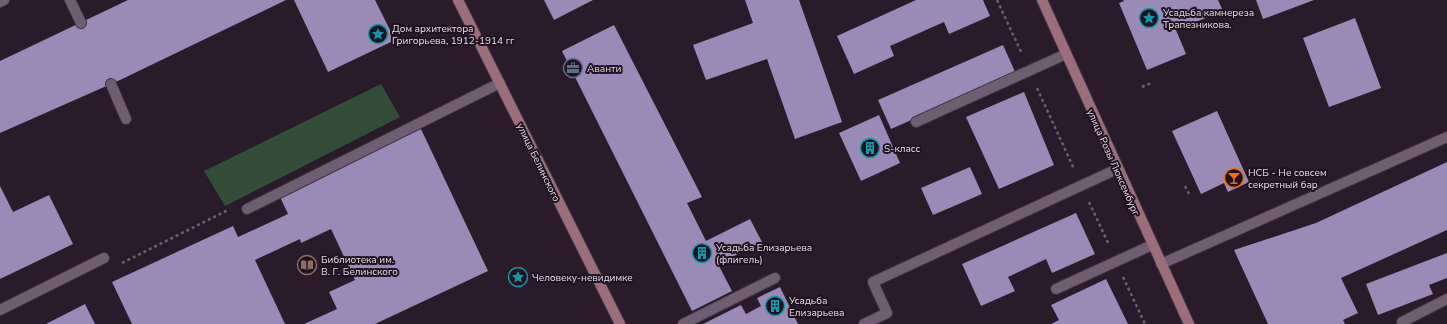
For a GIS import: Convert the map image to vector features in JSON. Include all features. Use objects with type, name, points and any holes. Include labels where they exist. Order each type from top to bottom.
[{"type":"main road","name":"улица Белинского","points":[[458,0],[620,324]]},
{"type":"main road","name":"улица Розы Люксембург","points":[[1042,0],[1117,169],[1189,324]]},
{"type":"street","points":[[0,2],[4,0]]},
{"type":"street","points":[[70,0],[81,23]]},
{"type":"street","points":[[916,122],[1066,54]]},
{"type":"street","points":[[247,209],[500,83]]},
{"type":"street","points":[[111,84],[126,119]]},
{"type":"street","points":[[1161,264],[1447,137]]},
{"type":"street","points":[[864,324],[887,313],[872,282],[1117,169]]},
{"type":"street","points":[[1056,289],[1152,245]]},
{"type":"street","points":[[0,310],[104,258]]},
{"type":"street","points":[[683,324],[775,278]]},
{"type":"street","points":[[1402,322],[1447,299]]},
{"type":"path","points":[[997,0],[1145,324]]},
{"type":"path","points":[[1142,86],[1153,82]]},
{"type":"path","points":[[1185,186],[1190,196]]},
{"type":"green space","points":[[381,84],[400,117],[225,206],[204,171]]},
{"type":"building","points":[[128,0],[286,0],[120,80],[0,133],[0,61]]},
{"type":"building","points":[[294,0],[375,0],[395,40],[328,72]]},
{"type":"building","points":[[544,0],[593,0],[554,20]]},
{"type":"building","points":[[745,0],[799,0],[842,122],[795,139],[767,59],[706,80],[693,45],[753,23]]},
{"type":"building","points":[[916,0],[983,0],[990,16],[949,34],[944,22],[890,46],[894,56],[854,74],[837,36]]},
{"type":"building","points":[[1123,0],[1218,0],[1223,11],[1176,30],[1186,54],[1147,70],[1119,3],[1124,1]]},
{"type":"building","points":[[1256,0],[1314,0],[1263,19]]},
{"type":"building","points":[[1355,18],[1381,88],[1329,107],[1303,38]]},
{"type":"building","points":[[614,25],[702,197],[687,203],[706,241],[750,219],[762,242],[718,264],[732,291],[692,311],[562,51]]},
{"type":"building","points":[[1003,45],[1016,74],[891,129],[878,100]]},
{"type":"building","points":[[1024,92],[1054,165],[999,189],[966,117]]},
{"type":"building","points":[[1217,111],[1249,182],[1228,192],[1224,183],[1201,194],[1172,131]]},
{"type":"building","name":"S-класс","points":[[879,115],[900,163],[861,181],[839,133]]},
{"type":"building","points":[[421,129],[488,271],[375,324],[304,324],[337,309],[329,292],[355,280],[331,229],[301,243],[300,239],[255,260],[285,324],[132,324],[112,282],[233,226],[238,237],[288,214],[279,195]]},
{"type":"building","points":[[1447,162],[1447,230],[1341,278],[1358,313],[1343,320],[1345,324],[1268,324],[1234,250],[1316,223]]},
{"type":"building","points":[[970,167],[982,194],[933,215],[921,188]]},
{"type":"building","points":[[0,186],[13,212],[49,195],[73,244],[0,279]]},
{"type":"building","points":[[1076,213],[1095,254],[1052,273],[1046,259],[1008,277],[1015,291],[981,306],[962,264]]},
{"type":"building","points":[[1447,253],[1447,278],[1429,285],[1433,294],[1378,315],[1366,284]]},
{"type":"building","points":[[1106,279],[1128,324],[1051,324],[1059,320],[1051,305]]},
{"type":"building","name":"Усадьба Елизарьева","points":[[780,287],[798,324],[703,324],[741,305],[746,314],[761,306],[757,298]]},
{"type":"building","points":[[85,304],[95,324],[46,324]]},
{"type":"place","name":"Усадьба камнереза Трапезникова.","points":[[1149,18]]},
{"type":"place","name":"Дом архитектора Григорьева, 1912-1914 гг","points":[[378,34]]},
{"type":"place","name":"Аванти","points":[[573,68]]},
{"type":"place","name":"S-класс","points":[[870,148]]},
{"type":"place","name":"НСБ - Не совсем секретный бар","points":[[1234,178]]},
{"type":"place","name":"Усадьба Елизарьева (флигель)","points":[[702,253]]},
{"type":"place","name":"Библиотека им. В. Г. Белинского","points":[[307,265]]},
{"type":"place","name":"Человеку-невидимке","points":[[518,277]]},
{"type":"place","name":"Усадьба Елизарьева","points":[[775,306]]}]
